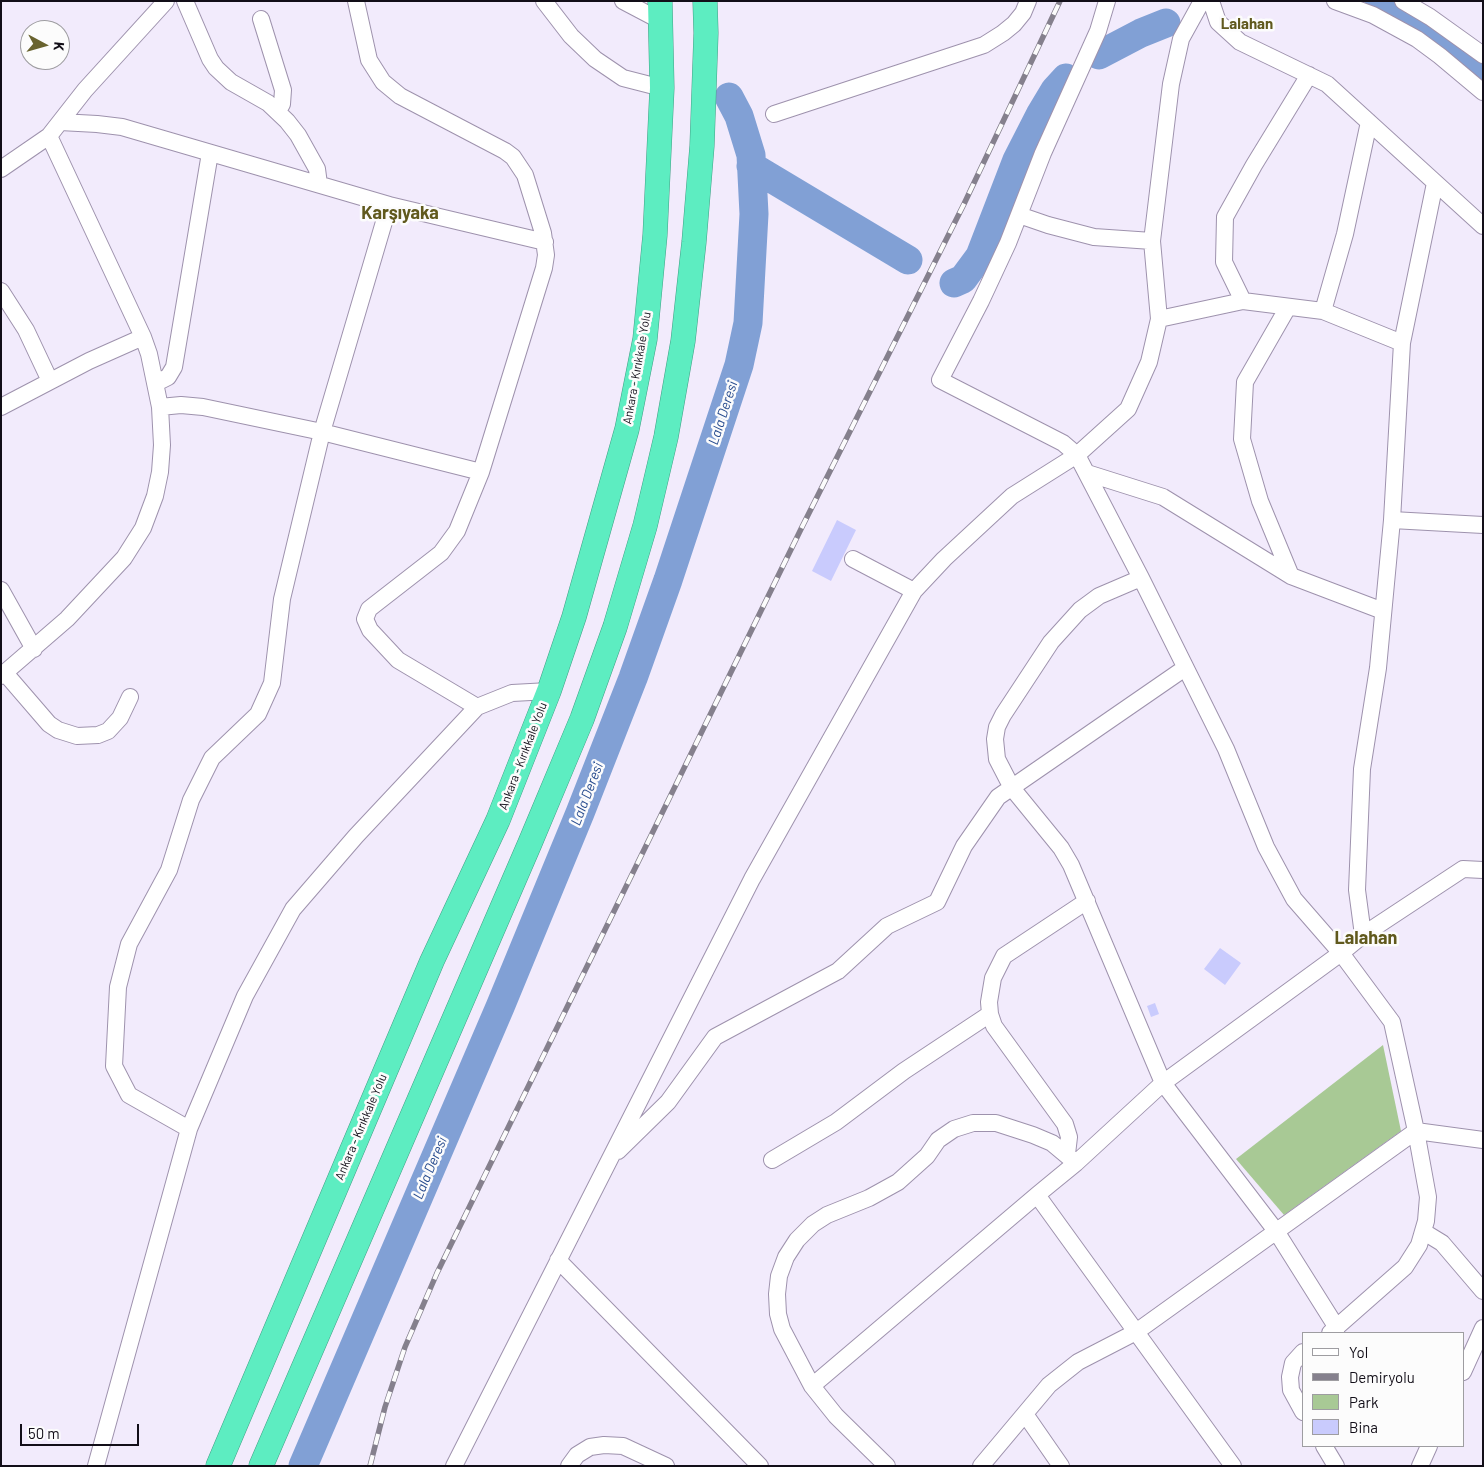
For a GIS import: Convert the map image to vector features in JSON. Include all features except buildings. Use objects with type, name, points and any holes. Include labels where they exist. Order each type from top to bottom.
[{"type":"highway","points":[[261,1466],[582,720],[618,618],[646,526],[666,437],[683,341],[702,146],[706,33],[705,1]]},
{"type":"highway","name":"Ankara - Kırıkkale Yolu","points":[[218,1466],[432,961],[498,820],[549,691],[574,617],[627,429],[645,338],[655,235],[662,88],[660,11]]},
{"type":"street","points":[[3,165],[49,136],[85,90],[166,1]]},
{"type":"street","points":[[184,1],[210,59],[216,68],[231,82],[256,96],[287,121],[302,142],[317,169],[319,184]]},
{"type":"street","points":[[356,1],[369,60],[383,82],[400,96],[506,151],[513,157],[525,176],[545,242],[544,268],[481,472],[463,518],[450,544],[432,562],[369,609],[365,619],[370,630],[398,660],[477,708]]},
{"type":"street","points":[[544,1],[572,36],[595,59],[623,78],[662,88]]},
{"type":"street","points":[[623,1],[660,11]]},
{"type":"street","points":[[774,114],[984,45],[1014,24],[1024,12],[1028,1]]},
{"type":"street","points":[[1107,1],[1098,31],[1043,153],[996,270],[940,380],[1063,443],[1077,455],[1141,578],[1184,668],[1226,749],[1266,847],[1294,899],[1341,953],[1392,1022],[1416,1131],[1428,1197],[1424,1232],[1416,1251],[1405,1267],[1333,1331],[1276,1232],[1163,1083],[1071,865],[1061,848],[1012,788],[996,759],[997,727],[1003,714],[1051,642],[1080,610],[1099,596],[1141,578]]},
{"type":"street","points":[[454,1466],[752,879],[914,591],[944,559],[1012,496],[1077,455],[1128,409],[1149,362],[1158,319],[1152,241],[1171,84],[1181,39],[1202,1]]},
{"type":"street","points":[[1211,1],[1218,22],[1240,42],[1327,84],[1483,226]]},
{"type":"street","points":[[1335,1],[1373,15],[1417,39],[1483,92]]},
{"type":"street","points":[[1403,1],[1483,55]]},
{"type":"street","points":[[261,19],[283,90],[282,104],[278,112]]},
{"type":"street","points":[[1243,301],[1224,262],[1225,216],[1309,76]]},
{"type":"street","points":[[60,122],[122,127],[389,205],[545,242]]},
{"type":"street","points":[[1323,311],[1345,234],[1369,122]]},
{"type":"street","points":[[49,136],[143,337],[156,383],[160,407],[162,444],[160,472],[155,496],[143,528],[124,558],[67,619],[3,675],[49,724],[58,730],[77,736],[108,731],[120,718],[130,697]]},
{"type":"street","points":[[156,383],[168,377],[174,366],[210,153]]},
{"type":"street","points":[[1363,934],[1357,890],[1362,769],[1378,668],[1384,610],[1392,520],[1402,343],[1435,183]]},
{"type":"street","points":[[189,1130],[128,1095],[114,1066],[118,987],[129,944],[169,870],[192,800],[212,758],[258,714],[272,683],[282,599],[322,432],[389,205]]},
{"type":"street","points":[[1019,215],[1094,237],[1152,241]]},
{"type":"street","points":[[1,291],[26,330],[50,381]]},
{"type":"street","points":[[1158,319],[1243,301],[1323,311],[1402,343]]},
{"type":"street","points":[[1288,307],[1245,382],[1242,439],[1260,501],[1291,576]]},
{"type":"street","points":[[1,408],[89,361],[143,337]]},
{"type":"street","points":[[160,407],[181,405],[203,407],[322,432],[481,472]]},
{"type":"street","points":[[1087,473],[1162,497],[1291,576],[1384,610]]},
{"type":"street","points":[[1392,520],[1483,526]]},
{"type":"street","points":[[853,559],[914,591]]},
{"type":"street","points":[[1,590],[34,649]]},
{"type":"street","points":[[608,1162],[668,1102],[715,1038],[838,971],[887,926],[937,902],[964,846],[998,797],[1184,668]]},
{"type":"street","points":[[96,1466],[189,1130],[245,996],[293,909],[356,836],[477,708],[512,693],[549,691]]},
{"type":"street","points":[[812,1386],[1037,1194],[1071,1159],[1163,1083],[1341,953],[1363,934],[1462,869],[1483,870]]},
{"type":"street","points":[[1071,1159],[1069,1137],[1065,1124],[994,1026],[989,1002],[993,978],[1004,956],[1087,902]]},
{"type":"street","points":[[772,1160],[836,1122],[904,1071],[990,1014]]},
{"type":"street","points":[[887,1466],[836,1416],[812,1386],[782,1329],[778,1314],[777,1294],[786,1257],[797,1240],[813,1224],[827,1215],[870,1198],[898,1182],[927,1156],[938,1140],[954,1129],[973,1123],[996,1123],[1052,1143],[1071,1159]]},
{"type":"street","points":[[981,1466],[1049,1385],[1078,1362],[1136,1332],[1416,1131],[1483,1140]]},
{"type":"street","points":[[1037,1194],[1234,1466]]},
{"type":"street","points":[[1424,1232],[1442,1243],[1483,1292]]},
{"type":"street","points":[[558,1260],[760,1466]]},
{"type":"street","points":[[1464,1370],[1483,1328]]},
{"type":"street","points":[[1302,1353],[1294,1363],[1290,1377],[1291,1390],[1302,1410]]},
{"type":"street","points":[[1025,1414],[1061,1466]]},
{"type":"street","points":[[569,1466],[577,1455],[590,1447],[604,1445],[623,1446],[666,1466]]},
{"type":"street","points":[[1325,1447],[1336,1466]]},
{"type":"street","points":[[1420,1466],[1429,1447]]},
{"type":"green space","points":[[1383,1045],[1401,1131],[1284,1215],[1236,1159]]},
{"type":"waterway","points":[[1379,1],[1430,33],[1483,71]]},
{"type":"waterway","points":[[1099,55],[1141,33],[1166,23]]},
{"type":"waterway","points":[[954,283],[963,279],[980,256],[1017,160],[1040,115],[1055,90],[1066,78]]},
{"type":"waterway","name":"Lala Deresi","points":[[303,1466],[500,1007],[580,813],[633,678],[668,580],[739,365],[748,323],[754,214],[751,155],[739,116],[729,97]]},
{"type":"waterway","points":[[751,166],[908,260]]},
{"type":"railway","points":[[370,1466],[385,1407],[405,1347],[437,1273],[802,527],[964,204],[1060,1]]},
{"type":"district","name":"Lalahan","points":[[1247,24]]},
{"type":"district","name":"Karşıyaka","points":[[400,213]]},
{"type":"district","name":"Lalahan","points":[[1366,938]]}]
